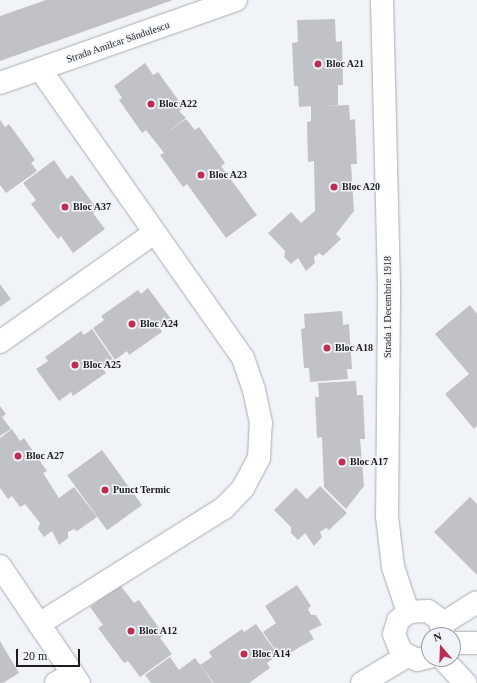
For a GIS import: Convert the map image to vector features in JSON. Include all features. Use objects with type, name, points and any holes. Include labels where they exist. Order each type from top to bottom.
[{"type":"street","name":"Strada Amilcar Săndulescu","points":[[0,83],[236,0]]},
{"type":"street","name":"Strada 1 Decembrie 1918","points":[[382,0],[388,295],[387,516],[393,567],[408,612]]},
{"type":"street","points":[[39,624],[224,508],[243,488],[259,458],[261,423],[254,390],[243,358],[154,233],[40,68]]},
{"type":"street","points":[[0,342],[154,233]]},
{"type":"street","points":[[0,566],[39,624],[69,680]]},
{"type":"street","points":[[447,627],[477,602]]},
{"type":"street","points":[[421,659],[417,660],[407,656],[397,647],[394,634],[398,621],[408,612],[428,611],[441,627]]},
{"type":"street","points":[[461,643],[477,643]]},
{"type":"street","points":[[362,683],[407,656]]},
{"type":"street","points":[[450,667],[465,683]]},
{"type":"building","points":[[46,0],[173,0],[0,61],[0,16]]},
{"type":"building","points":[[335,19],[336,42],[342,41],[343,85],[338,85],[338,105],[325,106],[349,105],[350,120],[355,119],[357,164],[351,164],[354,211],[336,234],[341,239],[323,256],[319,253],[314,257],[315,263],[306,271],[298,258],[291,264],[284,257],[285,251],[268,233],[291,212],[301,223],[315,211],[314,161],[308,162],[307,122],[311,121],[311,106],[299,107],[298,86],[294,86],[292,43],[298,42],[297,20]]},
{"type":"building","name":"Bloc A23","points":[[145,63],[153,75],[158,72],[184,108],[179,111],[186,118],[165,134],[186,119],[195,130],[199,127],[225,163],[221,166],[257,215],[226,238],[187,184],[183,187],[160,155],[164,153],[146,130],[142,133],[119,100],[122,98],[114,86]]},
{"type":"building","points":[[0,120],[5,127],[9,124],[35,160],[31,163],[37,171],[6,193],[0,185]]},
{"type":"building","name":"Bloc A37","points":[[54,160],[67,179],[72,175],[98,210],[93,213],[105,229],[73,253],[61,236],[58,239],[31,204],[36,200],[23,183]]},
{"type":"building","points":[[0,284],[11,299],[0,307]]},
{"type":"building","name":"Bloc A24","points":[[148,288],[171,319],[159,327],[162,332],[129,355],[127,351],[115,360],[93,328],[104,320],[101,316],[138,290],[141,294]]},
{"type":"building","points":[[470,305],[477,314],[477,426],[474,429],[445,394],[469,374],[435,334]]},
{"type":"building","name":"Bloc A18","points":[[342,311],[343,325],[349,324],[352,369],[347,369],[348,379],[310,382],[309,368],[304,368],[301,329],[305,328],[304,314]]},
{"type":"building","name":"Bloc A25","points":[[92,329],[114,361],[103,369],[106,373],[73,396],[71,392],[59,401],[36,369],[48,361],[45,357],[81,331],[84,335]]},
{"type":"building","name":"Bloc A17","points":[[356,381],[357,395],[363,395],[365,439],[360,439],[364,486],[346,509],[324,487],[322,437],[317,438],[315,397],[319,397],[318,383]]},
{"type":"building","points":[[0,406],[6,414],[2,417],[11,429],[0,436]]},
{"type":"building","points":[[12,429],[20,441],[24,438],[47,471],[43,473],[59,498],[74,487],[97,517],[77,531],[74,529],[68,532],[68,538],[59,545],[52,531],[44,537],[38,529],[40,523],[25,504],[20,507],[12,496],[8,499],[0,488],[0,438]]},
{"type":"building","name":"Punct Termic","points":[[102,450],[142,505],[107,530],[67,475]]},
{"type":"building","points":[[320,486],[347,513],[329,530],[326,528],[320,532],[322,537],[314,546],[305,533],[298,540],[291,533],[291,527],[274,510],[296,488],[307,499]]},
{"type":"building","points":[[470,497],[477,504],[477,575],[434,532]]},
{"type":"building","name":"Bloc A12","points":[[120,585],[134,603],[139,600],[164,635],[160,638],[172,654],[140,677],[128,661],[124,663],[98,628],[103,625],[90,607]]},
{"type":"building","points":[[297,585],[311,606],[308,609],[311,615],[316,615],[322,625],[309,631],[314,639],[281,658],[263,632],[276,623],[265,606]]},
{"type":"building","name":"Bloc A14","points":[[256,624],[278,655],[267,663],[270,668],[249,683],[214,683],[200,665],[212,657],[209,652],[242,629],[244,632]]},
{"type":"building","points":[[0,641],[19,673],[3,683],[0,683]]},
{"type":"building","points":[[170,657],[179,670],[195,658],[213,683],[151,683],[145,675]]},
{"type":"place","name":"Bloc A21","points":[[318,64]]},
{"type":"place","name":"Bloc A22","points":[[151,104]]},
{"type":"place","name":"Bloc A23","points":[[201,175]]},
{"type":"place","name":"Bloc A20","points":[[334,187]]},
{"type":"place","name":"Bloc A37","points":[[65,207]]},
{"type":"place","name":"Bloc A24","points":[[132,324]]},
{"type":"place","name":"Bloc A18","points":[[327,348]]},
{"type":"place","name":"Bloc A25","points":[[75,365]]},
{"type":"place","name":"Bloc A27","points":[[18,456]]},
{"type":"place","name":"Bloc A17","points":[[342,462]]},
{"type":"place","name":"Punct Termic","points":[[105,490]]},
{"type":"place","name":"Bloc A12","points":[[131,631]]},
{"type":"place","name":"Bloc A14","points":[[244,654]]}]
